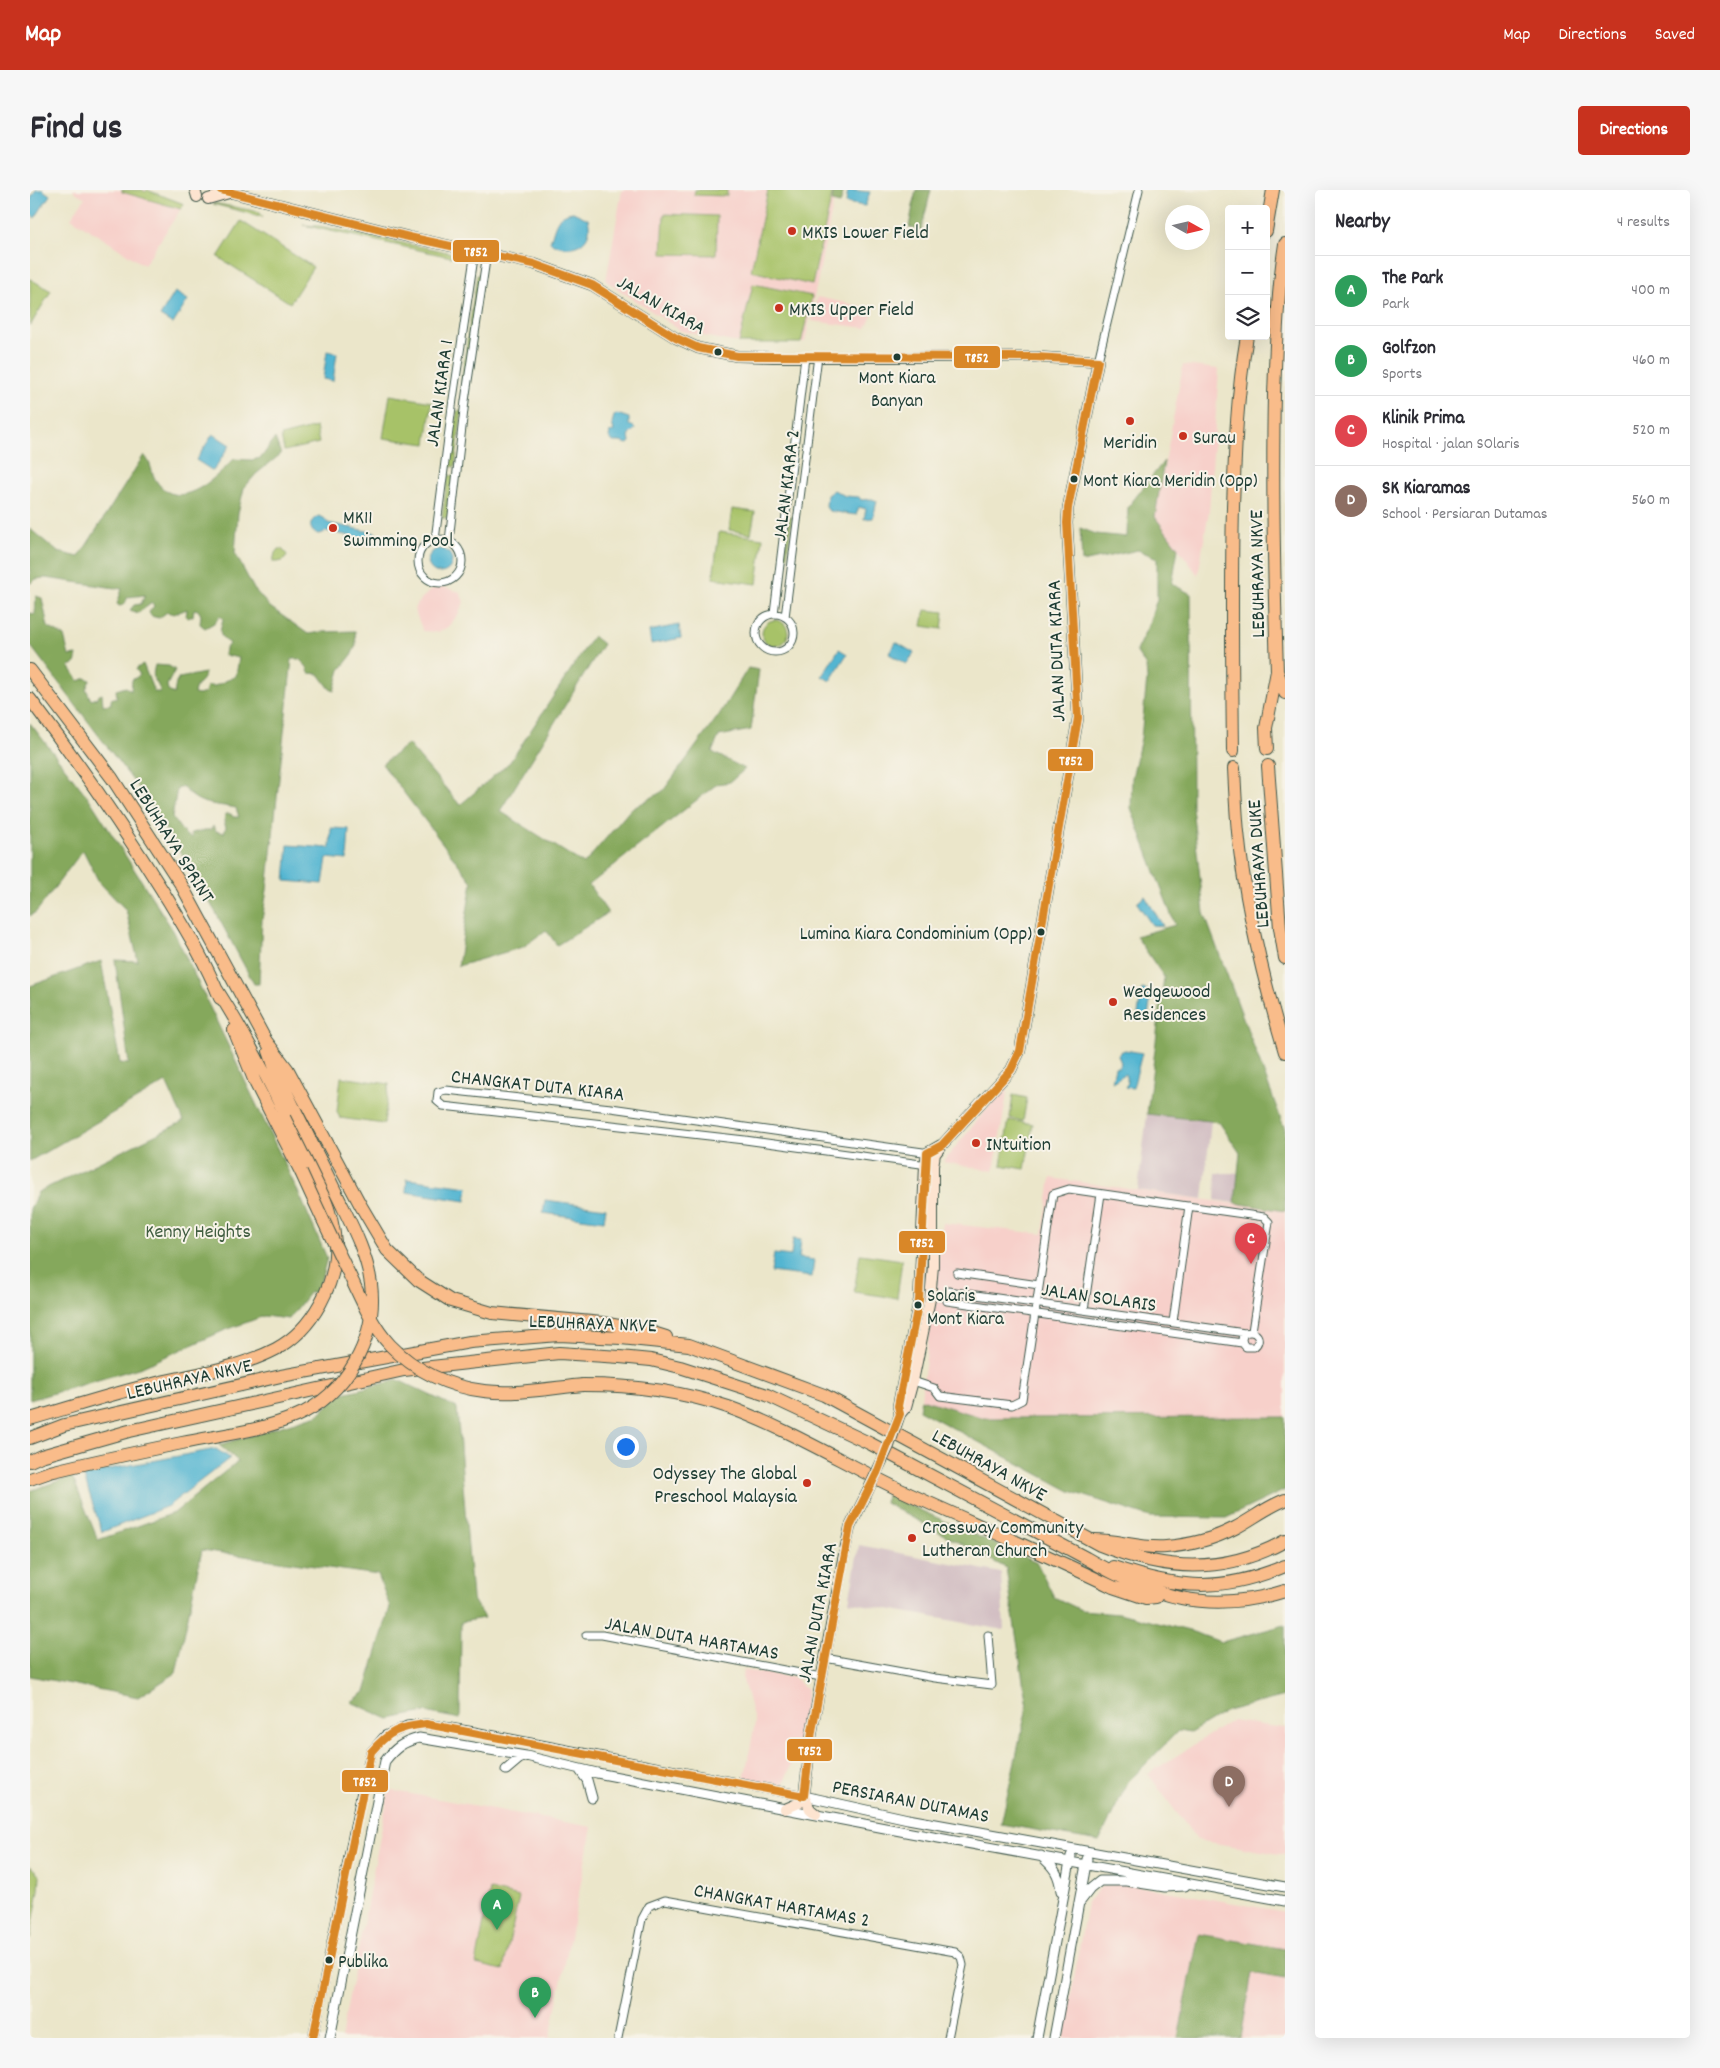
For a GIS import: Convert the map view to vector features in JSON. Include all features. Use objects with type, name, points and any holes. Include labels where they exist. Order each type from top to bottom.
[{"type":"highway","points":[[1270,208],[1273,190]]},
{"type":"highway","name":"LEBUHRAYA NKVE","points":[[1285,244],[1280,272],[1276,332],[1273,447],[1277,671],[1285,693]]},
{"type":"highway","name":"LEBUHRAYA NKVE","points":[[1233,751],[1231,572],[1235,444],[1240,376],[1246,340]]},
{"type":"highway","name":"LEBUHRAYA SPRINT","points":[[30,670],[112,778],[178,880],[266,1041]]},
{"type":"highway","points":[[1267,749],[1266,728],[1277,671]]},
{"type":"highway","name":"LEBUHRAYA SPRINT","points":[[30,699],[98,790],[144,861],[192,938],[217,990]]},
{"type":"highway","name":"LEBUHRAYA DUKE","points":[[1268,766],[1280,928],[1285,958]]},
{"type":"highway","points":[[1234,768],[1238,833],[1245,883],[1259,954],[1285,1052]]},
{"type":"highway","points":[[217,990],[255,1082],[301,1172],[368,1314],[390,1344],[411,1363],[434,1378],[461,1387],[485,1392],[583,1385],[618,1385],[652,1388],[728,1407],[767,1423],[893,1486],[1113,1587],[1146,1598],[1169,1595]]},
{"type":"highway","points":[[30,1420],[118,1392],[249,1361],[278,1348],[300,1331],[320,1306],[334,1265],[335,1243],[331,1219],[323,1194],[239,1024],[217,990]]},
{"type":"highway","points":[[30,1479],[97,1460],[264,1426],[297,1416],[322,1401],[347,1374],[362,1352],[369,1329],[372,1304],[371,1284],[365,1258],[354,1230],[276,1071],[266,1041]]},
{"type":"highway","points":[[266,1041],[288,1070],[360,1206],[387,1250],[418,1280],[451,1300],[492,1313],[603,1323],[650,1332],[689,1345]]},
{"type":"highway","name":"LEBUHRAYA NKVE","points":[[30,1438],[64,1425],[281,1376],[470,1342],[559,1335],[621,1338],[689,1345],[824,1395],[1090,1540],[1128,1556],[1157,1563],[1191,1566],[1219,1565],[1250,1558],[1285,1541]]},
{"type":"highway","name":"LEBUHRAYA NKVE","points":[[30,1461],[41,1456],[129,1431],[404,1370],[559,1353],[651,1360],[703,1374],[767,1396],[871,1444],[1086,1558]]},
{"type":"highway","points":[[1090,1540],[1113,1540],[1135,1545],[1164,1547],[1206,1540],[1235,1528],[1274,1504],[1285,1500]]},
{"type":"highway","points":[[1086,1558],[1121,1578],[1147,1589],[1205,1602],[1254,1599],[1285,1591]]},
{"type":"highway","points":[[1086,1558],[1153,1580],[1188,1585],[1237,1582],[1285,1566]]},
{"type":"highway","points":[[1254,1599],[1285,1601]]},
{"type":"main road","name":"JALAN KIARA","points":[[225,191],[400,235],[534,264],[592,284],[676,338],[698,348],[737,356],[1036,357],[1098,361]]},
{"type":"main road","points":[[208,199],[225,191]]},
{"type":"main road","name":"JALAN DUTA KIARA","points":[[900,1414],[898,1406],[933,1266],[929,1165],[931,1154],[942,1145],[1011,1070],[1020,1050],[1078,718],[1066,523],[1098,361]]},
{"type":"main road","name":"JALAN DUTA KIARA","points":[[804,1796],[821,1677],[828,1658],[850,1527],[889,1446],[900,1414],[906,1407],[913,1381],[925,1294]]},
{"type":"main road","points":[[785,1809],[799,1803],[804,1796],[810,1809],[816,1814]]},
{"type":"street","name":"JALAN DUTA KIARA","points":[[1098,361],[1138,190]]},
{"type":"street","name":"JALAN KIARA 1","points":[[435,540],[453,399],[475,251]]},
{"type":"street","name":"JALAN KIARA 1","points":[[449,541],[465,401],[487,253]]},
{"type":"street","name":"JALAN KIARA 2","points":[[785,617],[818,356]]},
{"type":"street","name":"JALAN KIARA 2","points":[[774,614],[805,357]]},
{"type":"street","points":[[435,540],[449,541],[454,544],[462,556],[460,570],[450,580],[436,582],[423,575],[418,560],[423,547],[435,540]]},
{"type":"street","points":[[774,614],[785,617],[794,628],[793,641],[784,651],[772,653],[761,647],[756,636],[760,622],[766,616],[774,614]]},
{"type":"street","name":"CHANGKAT DUTA KIARA","points":[[929,1165],[745,1140],[443,1106],[436,1101],[436,1095],[438,1092],[446,1090],[604,1107],[931,1154]]},
{"type":"street","points":[[913,1381],[934,1388],[940,1396],[1012,1405],[1022,1400],[1053,1194],[1069,1189],[1264,1217],[1268,1222],[1249,1332]]},
{"type":"street","points":[[1084,1310],[1101,1194]]},
{"type":"street","points":[[1173,1322],[1188,1206]]},
{"type":"street","points":[[957,1273],[1039,1285]]},
{"type":"street","name":"JALAN SOLARIS","points":[[948,1291],[1249,1332]]},
{"type":"street","name":"JALAN SOLARIS","points":[[947,1301],[1242,1343]]},
{"type":"street","points":[[1249,1332],[1256,1333],[1258,1338],[1256,1346],[1248,1348],[1242,1343],[1242,1337],[1249,1332]]},
{"type":"street","name":"JALAN DUTA HARTAMAS","points":[[586,1635],[602,1635],[821,1677]]},
{"type":"street","points":[[828,1658],[936,1678],[992,1685],[988,1635]]},
{"type":"street","name":"PERSIARAN DUTAMAS","points":[[313,2038],[360,1796],[371,1752],[385,1736],[407,1726],[426,1724],[474,1732],[804,1796],[908,1819],[1285,1886]]},
{"type":"street","name":"PERSIARAN DUTAMAS","points":[[330,2038],[385,1760],[404,1742],[418,1738],[526,1756],[579,1769],[911,1833],[1285,1901]]},
{"type":"street","points":[[506,1770],[519,1758],[526,1756]]},
{"type":"street","points":[[579,1769],[586,1780],[592,1798]]},
{"type":"street","points":[[1037,2038],[1072,1848]]},
{"type":"street","points":[[1054,2038],[1088,1851]]},
{"type":"street","points":[[1041,1856],[1053,1866],[1060,1878],[1062,1901]]},
{"type":"street","points":[[1078,1904],[1090,1889],[1100,1881],[1126,1880],[1165,1887],[1205,1886]]},
{"type":"street","name":"CHANGKAT HARTAMAS 2","points":[[618,2038],[642,1919],[649,1906],[665,1900],[956,1952],[961,1957],[963,1965],[947,2038]]},
{"type":"shaded area","points":[[72,190],[147,190],[184,204],[144,265],[71,218],[85,198]]},
{"type":"shaded area","points":[[622,190],[836,190],[805,342],[732,342],[681,331],[606,281]]},
{"type":"shaded area","points":[[817,297],[875,309],[866,328],[812,321]]},
{"type":"shaded area","points":[[1183,365],[1219,369],[1209,511],[1198,575],[1155,517]]},
{"type":"shaded area","points":[[443,587],[460,592],[464,602],[459,613],[448,627],[438,632],[423,631],[414,609],[422,598],[433,589]]},
{"type":"shaded area","points":[[1009,1082],[994,1171],[943,1162],[953,1150]]},
{"type":"shaded area","points":[[1147,1114],[1211,1121],[1203,1199],[1138,1190]]},
{"type":"shaded area","points":[[1216,1173],[1238,1173],[1235,1203],[1215,1200]]},
{"type":"shaded area","name":"Solaris Mont Kiara","points":[[1051,1178],[1285,1211],[1285,1417],[984,1418],[921,1399],[943,1223],[1043,1234]]},
{"type":"shaded area","points":[[859,1545],[1001,1573],[1004,1630],[849,1602]]},
{"type":"shaded area","points":[[743,1670],[795,1678],[807,1690],[799,1746],[782,1787],[744,1780],[755,1723],[742,1677]]},
{"type":"shaded area","points":[[1231,1721],[1285,1728],[1285,1855],[1197,1840],[1148,1774]]},
{"type":"shaded area","points":[[389,1790],[592,1827],[550,2038],[341,2038]]},
{"type":"shaded area","points":[[1121,1883],[1285,1912],[1285,2038],[1064,2038],[1087,1902],[1101,1887]]},
{"type":"green space","points":[[122,190],[143,190],[145,192],[147,190],[184,204],[181,209],[122,192]]},
{"type":"green space","points":[[695,190],[727,190],[727,196],[694,195]]},
{"type":"green space","name":"MKIS Lower Field","points":[[768,190],[833,190],[812,285],[751,271]]},
{"type":"green space","points":[[834,190],[844,190],[840,204],[832,202]]},
{"type":"green space","points":[[916,190],[931,190],[921,231],[909,227]]},
{"type":"green space","points":[[213,204],[259,212],[263,217]]},
{"type":"green space","points":[[664,214],[717,216],[716,255],[662,254]]},
{"type":"green space","points":[[241,221],[313,267],[290,303],[218,257]]},
{"type":"green space","points":[[303,225],[319,226],[452,253],[451,257]]},
{"type":"green space","points":[[477,275],[481,275],[466,382],[461,382]]},
{"type":"green space","points":[[30,279],[51,291],[30,326]]},
{"type":"green space","name":"MKIS Upper Field","points":[[753,284],[812,296],[801,343],[739,343]]},
{"type":"green space","points":[[390,395],[432,402],[426,444],[383,438]]},
{"type":"green space","points":[[457,411],[462,411],[455,467],[449,466]]},
{"type":"green space","points":[[316,427],[319,443],[284,451],[281,436]]},
{"type":"green space","points":[[275,438],[281,454],[256,474],[244,488],[238,513],[235,553],[254,589],[270,607],[308,634],[355,631],[356,645],[351,656],[340,670],[334,691],[330,689],[319,674],[309,673],[307,667],[299,659],[292,659],[267,890],[262,920],[259,984],[254,984],[183,856],[137,786],[30,645],[30,613],[35,614],[36,596],[42,598],[48,627],[64,636],[69,656],[77,655],[75,664],[69,666],[79,681],[86,678],[90,680],[86,689],[91,700],[102,694],[103,705],[111,704],[111,699],[117,697],[116,690],[126,687],[131,691],[132,680],[140,675],[136,669],[143,664],[154,692],[160,692],[154,678],[155,665],[169,666],[175,670],[167,685],[168,691],[174,694],[179,678],[205,673],[195,690],[194,694],[199,695],[205,693],[207,686],[215,686],[236,676],[239,658],[224,655],[225,649],[230,643],[220,633],[223,619],[220,616],[214,623],[205,628],[200,624],[201,615],[198,610],[194,609],[193,616],[188,618],[186,617],[187,609],[174,614],[167,612],[159,618],[151,616],[149,612],[154,606],[152,603],[138,613],[130,610],[134,605],[141,604],[145,595],[128,597],[124,605],[119,606],[117,604],[122,589],[46,578],[35,579],[30,584],[30,529],[58,552],[79,557],[144,455],[157,482],[166,491],[176,494],[187,494],[208,483],[234,459],[252,460],[261,458]],"holes":[[[182,786],[188,793],[206,803],[236,808],[239,817],[225,814],[224,822],[226,827],[224,833],[216,831],[213,826],[212,829],[191,833],[192,838],[189,837],[172,817],[177,789]]]},
{"type":"green space","points":[[1164,461],[1155,517],[1178,548],[1172,584],[1191,594],[1192,807],[1204,913],[1285,1130],[1285,1211],[1235,1203],[1240,1153],[1219,1122],[1147,1114],[1164,977],[1136,936],[1175,925],[1131,808],[1132,778],[1141,738],[1147,679],[1146,666],[1136,651],[1148,626],[1157,599],[1157,558],[1138,550],[1082,562],[1080,528],[1096,534],[1127,537],[1128,507]]},
{"type":"green space","points":[[448,475],[454,476],[448,518],[442,518]]},
{"type":"green space","points":[[732,509],[755,512],[751,534],[729,530]]},
{"type":"green space","points":[[789,517],[792,517],[781,604],[778,603]]},
{"type":"green space","points":[[719,532],[763,538],[757,584],[713,578]]},
{"type":"green space","points":[[278,549],[282,549],[287,555],[280,562],[273,562],[275,553]]},
{"type":"green space","points":[[925,610],[944,612],[942,629],[922,626]]},
{"type":"green space","points":[[775,620],[784,624],[788,633],[784,642],[775,646],[766,642],[762,633],[766,624]]},
{"type":"green space","points":[[593,636],[603,644],[500,811],[584,864],[630,810],[663,791],[719,715],[748,668],[759,670],[751,730],[719,736],[712,752],[745,769],[730,782],[717,784],[589,885],[608,913],[557,945],[546,930],[523,947],[458,966],[472,882],[382,764],[408,744],[460,805],[510,762]]},
{"type":"green space","name":"Kenny Heights","points":[[30,723],[90,800],[174,932],[300,1196],[327,1258],[318,1291],[309,1293],[289,1319],[264,1316],[223,1331],[142,1367],[30,1400],[30,1209],[38,1192],[184,1121],[166,1082],[30,1161],[30,986],[101,961],[120,1063],[129,1064],[115,960],[138,961],[126,910],[99,882],[83,850],[37,911],[30,916]]},
{"type":"green space","points":[[341,1077],[389,1084],[384,1124],[340,1118],[337,1112]]},
{"type":"green space","points":[[1013,1095],[1027,1098],[1023,1121],[1010,1118]]},
{"type":"green space","points":[[1009,1120],[1033,1124],[1025,1169],[1001,1165]]},
{"type":"green space","points":[[860,1254],[902,1260],[897,1298],[854,1292]]},
{"type":"green space","points":[[398,1380],[457,1408],[472,1598],[484,1618],[461,1622],[460,1719],[425,1712],[389,1719],[351,1702],[365,1692],[390,1607],[378,1575],[202,1550],[176,1673],[138,1697],[30,1676],[30,1491],[72,1476],[98,1540],[174,1513],[238,1461],[219,1445],[318,1415],[339,1394]]},
{"type":"green space","points":[[921,1399],[984,1418],[1285,1417],[1285,1490],[1226,1518],[1150,1517],[1070,1491],[919,1410]]},
{"type":"green space","points":[[887,1495],[1037,1563],[1054,1597],[1081,1610],[1119,1613],[1193,1632],[1221,1642],[1285,1625],[1285,1696],[1227,1711],[1190,1733],[1178,1731],[1128,1782],[1099,1841],[1001,1824],[1027,1707],[1006,1568],[885,1503]]},
{"type":"green space","points":[[30,1866],[40,1875],[30,1939]]},
{"type":"green space","points":[[490,1890],[519,1897],[503,1970],[476,1964]]},
{"type":"green space","points":[[1199,1934],[1285,1949],[1285,1979],[1252,1973],[1241,2038],[1178,2038]]},
{"type":"water","points":[[36,190],[43,190],[50,195],[35,218],[30,214],[30,200]]},
{"type":"water","points":[[848,190],[870,192],[865,206],[846,203]]},
{"type":"water","points":[[573,212],[588,219],[588,235],[584,241],[573,247],[558,246],[550,242],[559,219],[567,213]]},
{"type":"water","points":[[175,292],[188,300],[173,324],[160,316]]},
{"type":"water","points":[[327,351],[337,353],[333,381],[323,379]]},
{"type":"water","points":[[617,414],[629,418],[629,425],[635,429],[629,435],[630,442],[628,444],[613,442],[609,437],[610,432],[614,431],[612,423],[614,416]]},
{"type":"water","points":[[213,434],[230,445],[213,471],[196,460]]},
{"type":"water","points":[[834,490],[845,496],[877,501],[873,518],[864,519],[866,509],[859,507],[856,515],[829,511],[826,507],[827,495]]},
{"type":"water","name":"MK11 Swimming Pool","points":[[319,516],[328,523],[376,533],[374,541],[326,531],[317,534],[312,530],[311,526],[314,519]]},
{"type":"water","points":[[440,549],[449,552],[452,561],[449,570],[440,573],[431,570],[428,561],[431,552]]},
{"type":"water","points":[[679,625],[681,638],[651,644],[649,631]]},
{"type":"water","points":[[896,642],[914,653],[907,664],[889,654]]},
{"type":"water","points":[[839,649],[847,654],[830,681],[822,676]]},
{"type":"water","points":[[331,828],[349,829],[347,860],[327,858],[323,884],[285,881],[288,845],[330,848]]},
{"type":"water","points":[[1145,896],[1163,926],[1152,925],[1137,903]]},
{"type":"water","points":[[1142,989],[1152,992],[1147,1021],[1137,1020]]},
{"type":"water","points":[[1125,1050],[1142,1053],[1133,1088],[1125,1087],[1128,1083],[1125,1074],[1112,1082],[1115,1067],[1119,1067],[1121,1063],[1118,1055]]},
{"type":"water","points":[[407,1179],[468,1187],[466,1201],[406,1192]]},
{"type":"water","points":[[545,1200],[606,1208],[604,1221],[543,1213]]},
{"type":"water","points":[[793,1239],[801,1240],[799,1258],[814,1260],[812,1277],[771,1272],[774,1254],[791,1256]]},
{"type":"water","points":[[216,1449],[230,1458],[168,1506],[102,1532],[83,1474]]},
{"type":"transit line","name":"T852","points":[[221,190],[409,237],[534,264],[592,285],[676,338],[698,348],[737,356],[1036,357],[1098,361],[1068,508],[1067,523],[1078,718],[1020,1051],[1011,1070],[942,1145],[927,1153],[919,1300],[898,1406],[900,1414],[877,1473],[850,1527],[812,1731],[804,1796],[426,1724],[395,1731],[383,1739],[371,1752],[313,2038]]},
{"type":"place","name":"MKIS Lower Field","points":[[792,231]]},
{"type":"place","name":"MKIS Upper Field","points":[[779,308]]},
{"type":"place","name":"Mont Kiara Banyan","points":[[897,357]]},
{"type":"place","name":"Meridin","points":[[1130,421]]},
{"type":"place","name":"Surau","points":[[1183,436]]},
{"type":"place","name":"Mont Kiara Meridin (Opp)","points":[[1074,479]]},
{"type":"place","name":"MK11 Swimming Pool","points":[[333,528]]},
{"type":"place","name":"Lumina Kiara Condominium (Opp)","points":[[1041,932]]},
{"type":"place","name":"Wedgewood Residences","points":[[1113,1002]]},
{"type":"place","name":"INtuition","points":[[976,1143]]},
{"type":"place","name":"Klinik Prima","points":[[1251,1264]]},
{"type":"place","name":"Solaris Mont Kiara","points":[[918,1305]]},
{"type":"place","name":"Odyssey The Global Preschool Malaysia","points":[[807,1483]]},
{"type":"place","name":"Crossway Community Lutheran Church","points":[[912,1538]]},
{"type":"place","name":"SK Kiaramas","points":[[1229,1807]]},
{"type":"place","name":"The Park","points":[[497,1930]]},
{"type":"place","name":"Publika","points":[[329,1960]]},
{"type":"place","name":"Golfzon","points":[[535,2018]]}]
